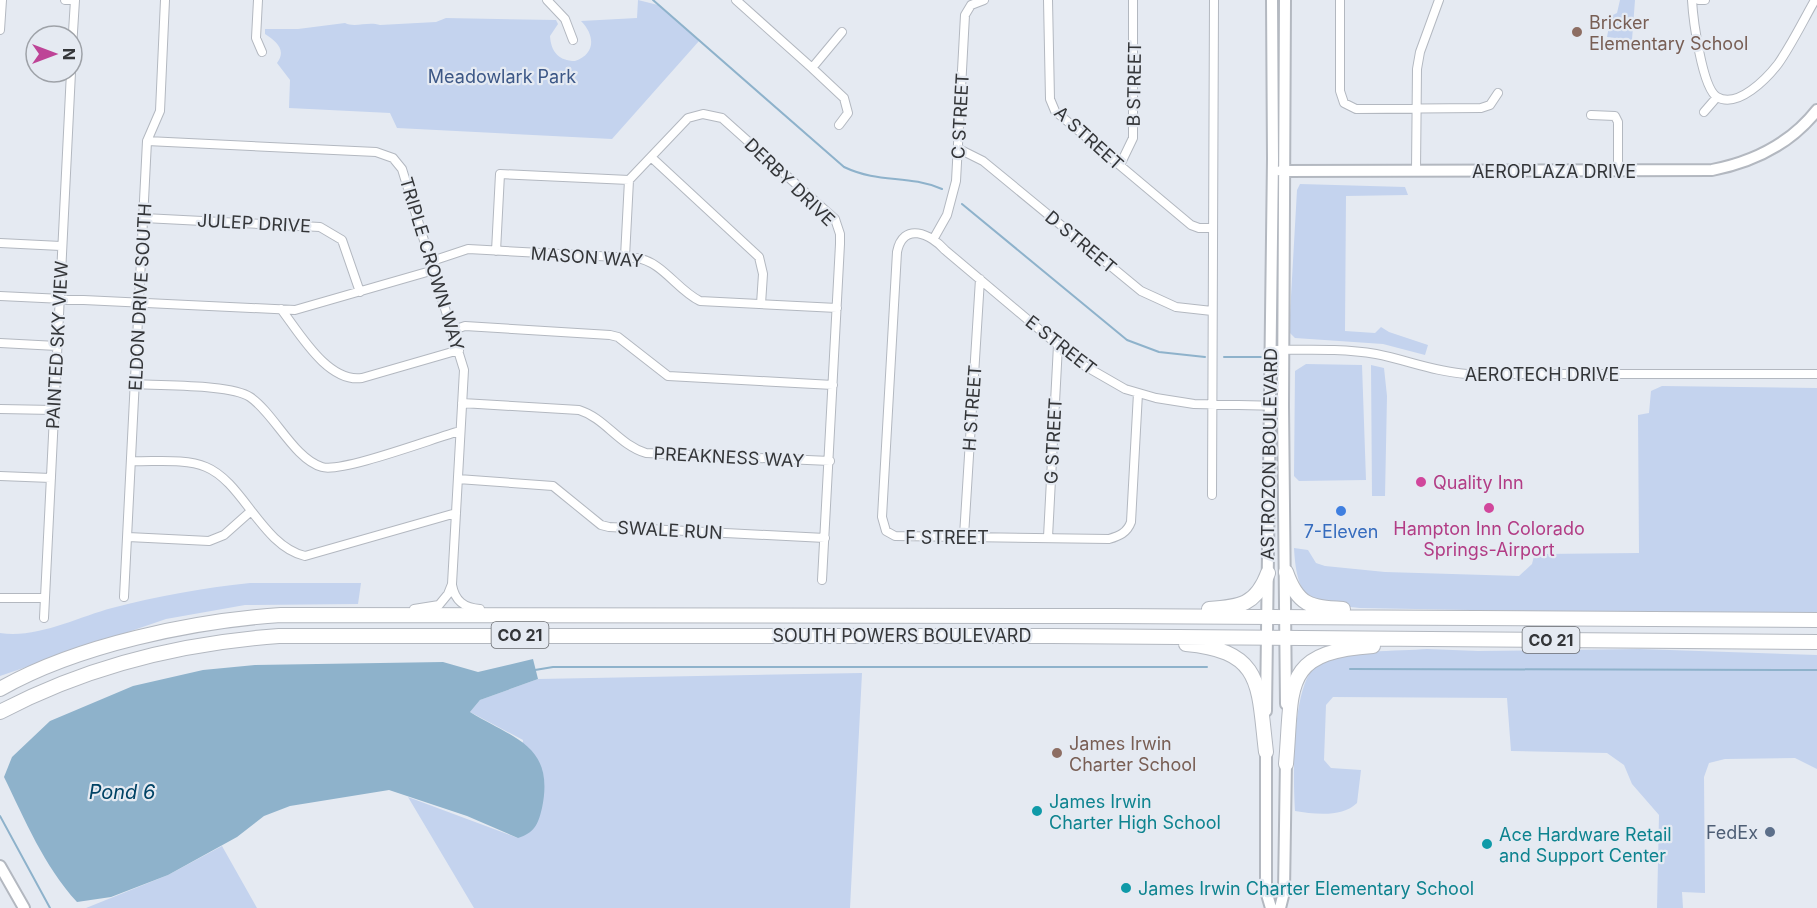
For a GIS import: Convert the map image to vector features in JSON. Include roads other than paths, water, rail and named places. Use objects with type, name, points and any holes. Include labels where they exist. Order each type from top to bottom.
[{"type":"highway","points":[[1286,572],[1291,585],[1302,601],[1319,608],[1561,619]]},
{"type":"highway","points":[[1111,616],[1234,607],[1255,597],[1262,589],[1268,573]]},
{"type":"highway","name":"SOUTH POWERS BOULEVARD","points":[[0,689],[33,674],[116,644],[155,633],[250,617],[349,614],[1817,620]]},
{"type":"highway","name":"SOUTH POWERS BOULEVARD","points":[[0,712],[76,678],[163,651],[227,640],[279,636],[1052,636],[1817,642]]},
{"type":"highway","points":[[1052,636],[1204,646],[1232,654],[1244,662],[1257,685],[1266,752]]},
{"type":"highway","points":[[1286,764],[1293,691],[1301,672],[1315,657],[1345,648],[1483,639]]},
{"type":"highway","points":[[0,682],[49,662],[116,644]]},
{"type":"highway","points":[[0,722],[76,678]]},
{"type":"main road","name":"ASTROZON BOULEVARD","points":[[1271,908],[1266,891],[1266,637],[1268,618],[1272,0]]},
{"type":"main road","name":"ASTROZON BOULEVARD","points":[[1280,908],[1284,892],[1286,764],[1283,406],[1286,171],[1285,0]]},
{"type":"main road","name":"AEROPLAZA DRIVE","points":[[1272,170],[1689,172],[1732,166],[1773,148],[1797,131],[1817,110]]},
{"type":"main road","points":[[0,866],[24,908]]},
{"type":"street","points":[[0,30],[2,0]]},
{"type":"street","points":[[65,0],[75,0],[74,24]]},
{"type":"street","name":"ELDON DRIVE SOUTH","points":[[124,597],[147,141],[160,111],[165,0]]},
{"type":"street","points":[[258,0],[256,38],[262,52]]},
{"type":"street","points":[[547,0],[566,19],[573,40]]},
{"type":"street","points":[[736,0],[844,98],[848,113],[840,125]]},
{"type":"street","name":"C STREET","points":[[934,238],[947,215],[956,181],[965,15],[971,4],[984,0]]},
{"type":"street","name":"A STREET","points":[[1048,0],[1052,106],[1191,225],[1199,228],[1212,228]]},
{"type":"street","name":"B STREET","points":[[1120,165],[1133,138],[1132,0]]},
{"type":"street","points":[[1212,495],[1214,0]]},
{"type":"street","points":[[1340,0],[1341,105],[1356,109],[1481,108],[1490,105],[1498,93]]},
{"type":"street","points":[[1416,170],[1415,108],[1420,52],[1439,0]]},
{"type":"street","points":[[1692,0],[1699,49],[1711,89],[1717,97],[1730,100],[1740,96],[1768,75],[1779,62],[1815,0]]},
{"type":"street","points":[[1699,0],[1705,0]]},
{"type":"street","points":[[812,68],[842,32]]},
{"type":"street","name":"PAINTED SKY VIEW","points":[[44,618],[70,84]]},
{"type":"street","points":[[1704,112],[1717,97]]},
{"type":"street","name":"DERBY DRIVE","points":[[629,180],[688,118],[703,114],[722,118],[835,219],[840,234],[830,461],[822,580]]},
{"type":"street","points":[[1592,115],[1615,116],[1618,122],[1618,171]]},
{"type":"street","name":"TRIPLE CROWN WAY","points":[[147,141],[385,155],[398,164],[407,178],[464,370],[452,584]]},
{"type":"street","name":"D STREET","points":[[959,149],[983,161],[1141,291],[1176,307],[1212,311]]},
{"type":"street","points":[[651,157],[759,257],[763,274],[761,304]]},
{"type":"street","points":[[496,251],[500,174],[629,180],[625,257]]},
{"type":"street","name":"JULEP DRIVE","points":[[144,218],[320,227],[342,240],[360,292]]},
{"type":"street","name":"F STREET","points":[[934,238],[924,233],[909,235],[898,245],[882,517],[886,531],[895,536],[1109,539],[1124,533]]},
{"type":"street","name":"E STREET","points":[[934,238],[945,250],[1058,345],[1096,374],[1138,393],[1173,402],[1283,406]]},
{"type":"street","points":[[0,243],[61,246]]},
{"type":"street","name":"MASON WAY","points":[[432,261],[468,249],[645,259],[653,263],[691,297],[700,301],[837,308]]},
{"type":"street","points":[[0,296],[295,310],[434,270]]},
{"type":"street","name":"H STREET","points":[[964,536],[980,279]]},
{"type":"street","points":[[281,309],[332,371],[345,378],[362,378],[459,350]]},
{"type":"street","points":[[453,330],[465,326],[610,335],[618,337],[668,376],[833,386]]},
{"type":"street","points":[[0,343],[57,346]]},
{"type":"street","name":"G STREET","points":[[1048,537],[1058,345]]},
{"type":"street","name":"AEROTECH DRIVE","points":[[1270,350],[1351,350],[1379,354],[1440,371],[1467,374],[1817,374]]},
{"type":"street","points":[[136,384],[232,390],[248,396],[308,459],[323,467],[351,464],[460,431]]},
{"type":"street","points":[[1130,540],[1124,533],[1131,522],[1138,393]]},
{"type":"street","name":"PREAKNESS WAY","points":[[462,403],[579,410],[593,416],[629,446],[645,453],[830,461]]},
{"type":"street","points":[[0,409],[54,410]]},
{"type":"street","points":[[132,461],[204,466],[219,476],[288,550],[305,556],[456,513]]},
{"type":"street","points":[[0,476],[51,478]]},
{"type":"street","name":"SWALE RUN","points":[[458,479],[553,486],[601,525],[609,527],[825,538]]},
{"type":"street","points":[[128,537],[209,541],[224,536],[251,511]]},
{"type":"street","points":[[349,614],[433,608],[444,601],[452,584]]},
{"type":"street","points":[[452,584],[458,600],[471,609],[548,615]]},
{"type":"street","points":[[0,598],[45,598]]},
{"type":"water","name":"Pond 6","points":[[533,659],[538,679],[480,700],[470,712],[527,746],[537,757],[542,770],[544,787],[539,819],[532,831],[518,838],[467,816],[389,790],[290,806],[264,816],[237,837],[168,875],[111,897],[77,902],[45,858],[4,777],[12,757],[50,721],[133,686],[203,670],[255,665],[443,662],[478,672]]},
{"type":"waterway","points":[[653,0],[844,167],[870,176],[929,184],[942,189]]},
{"type":"waterway","points":[[962,204],[1127,340],[1159,352],[1205,357]]},
{"type":"waterway","points":[[1224,357],[1261,357]]},
{"type":"waterway","points":[[535,670],[553,667],[1207,667]]},
{"type":"waterway","points":[[1350,669],[1817,670]]},
{"type":"waterway","points":[[0,816],[50,908]]},
{"type":"place","name":"Bricker Elementary School","points":[[1577,32]]},
{"type":"place","name":"Quality Inn","points":[[1421,482]]},
{"type":"place","name":"Hampton Inn Colorado Springs-Airport","points":[[1489,508]]},
{"type":"place","name":"7-Eleven","points":[[1341,511]]},
{"type":"place","name":"James Irwin Charter School","points":[[1057,753]]},
{"type":"place","name":"James Irwin Charter High School","points":[[1037,811]]},
{"type":"place","name":"FedEx","points":[[1770,832]]},
{"type":"place","name":"Ace Hardware Retail and Support Center","points":[[1487,844]]},
{"type":"place","name":"James Irwin Charter Elementary School","points":[[1126,888]]},
{"type":"park label","name":"Meadowlark Park","points":[[502,76]]}]
